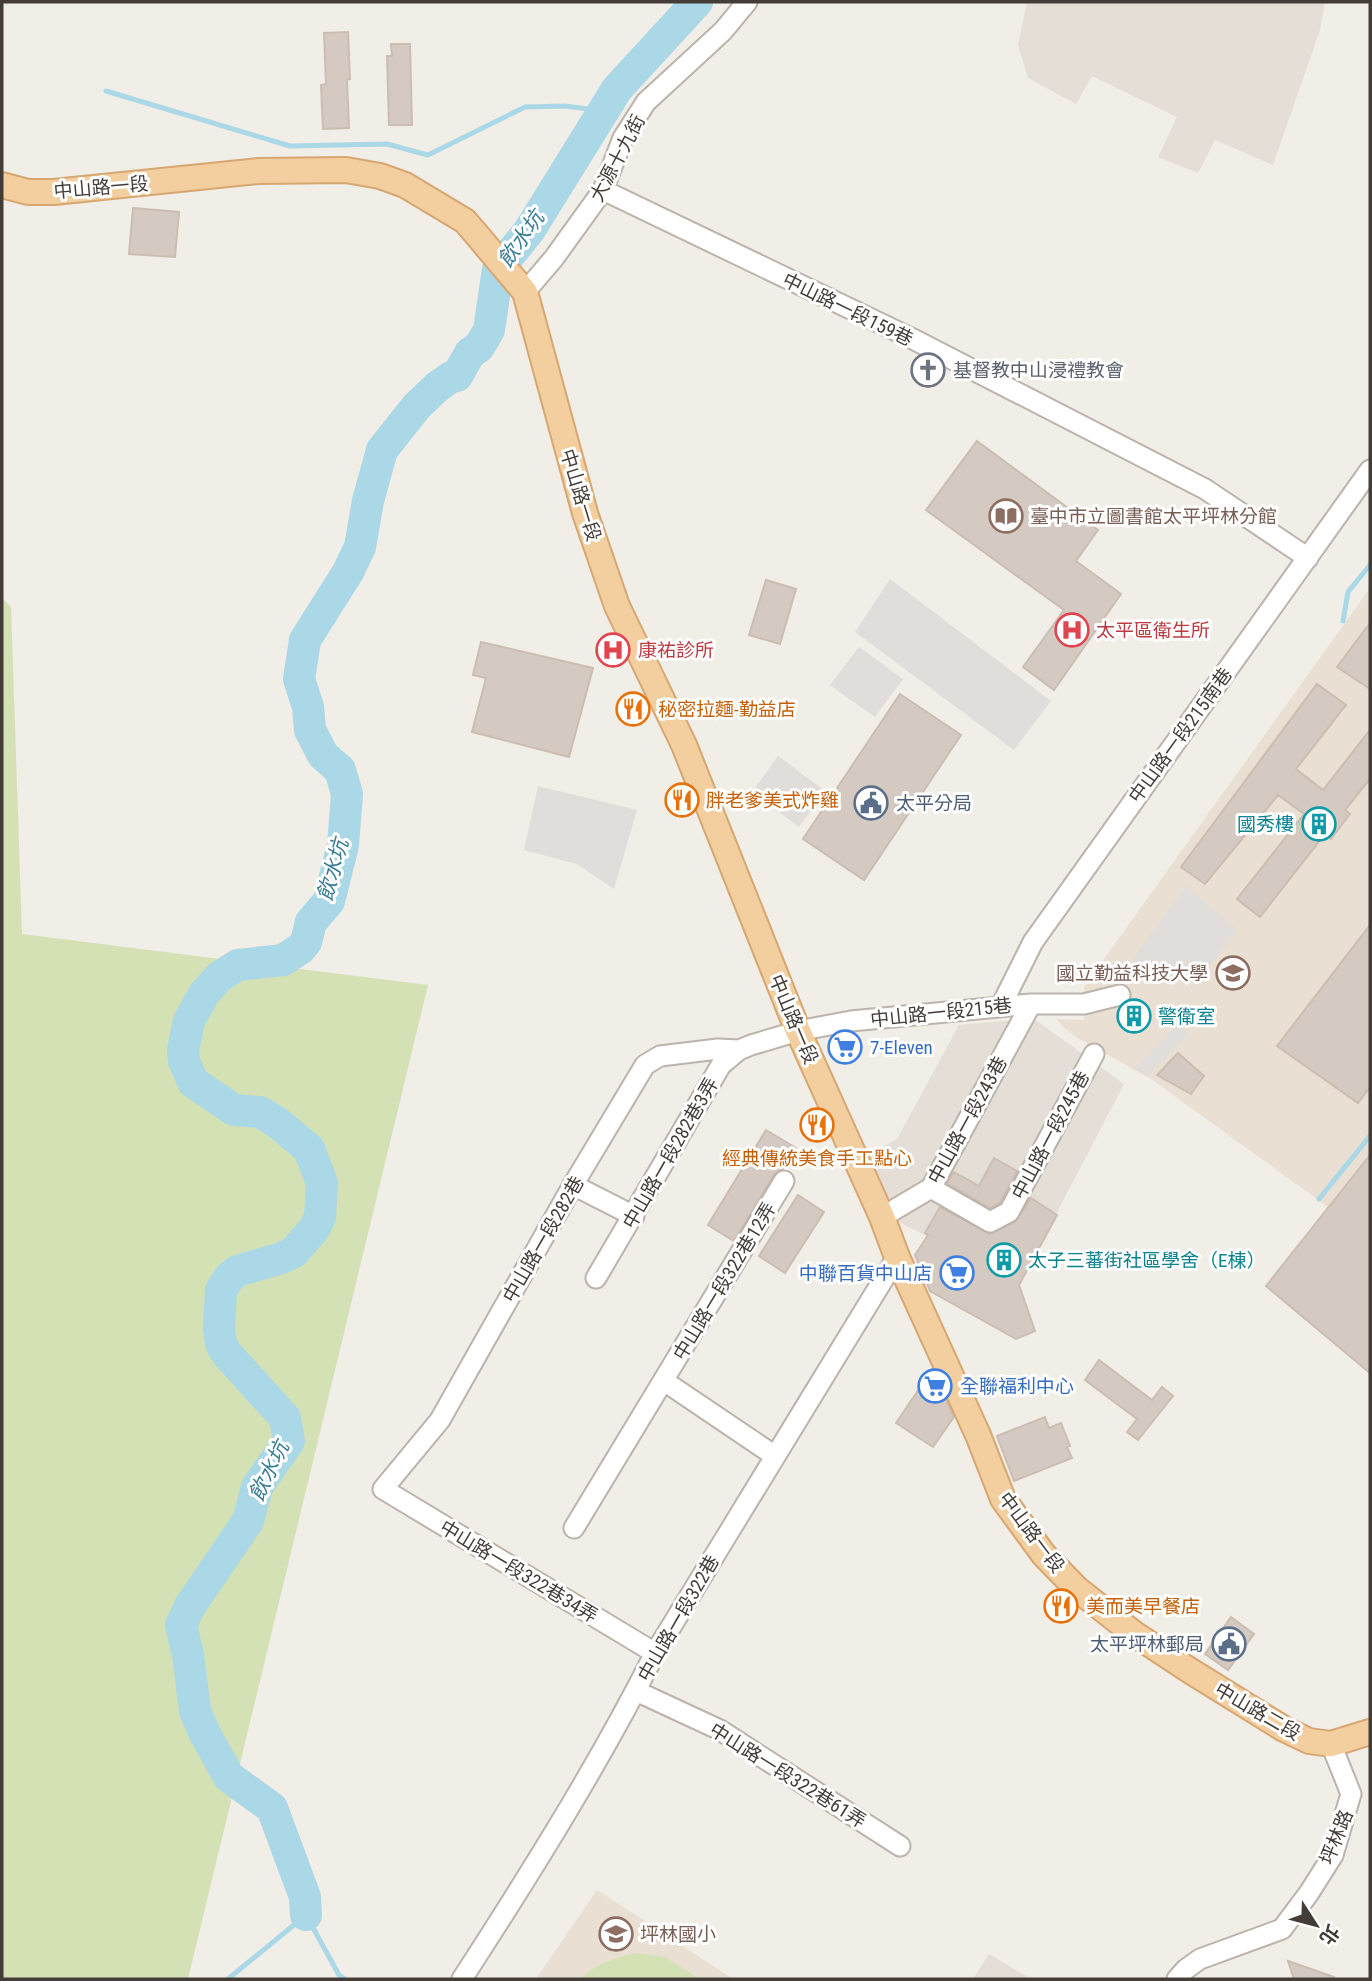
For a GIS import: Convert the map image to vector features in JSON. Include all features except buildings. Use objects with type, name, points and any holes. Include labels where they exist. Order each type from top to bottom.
[{"type":"main road","name":"中山路一段","points":[[2,185],[28,192],[54,192],[258,171],[346,170],[380,176],[405,185],[465,221],[525,291],[578,487],[617,606],[684,745],[798,1031],[978,1436],[1003,1499],[1044,1555],[1077,1589],[1133,1633],[1189,1670]]},
{"type":"main road","name":"中山路二段","points":[[1189,1670],[1284,1729],[1309,1741],[1331,1744]]},
{"type":"main road","points":[[1331,1744],[1370,1731]]},
{"type":"street","name":"大源十九街","points":[[525,291],[554,258],[603,190],[623,138],[646,102],[723,31],[747,2]]},
{"type":"street","name":"中山路一段159巷","points":[[603,190],[911,338],[1205,489],[1308,558]]},
{"type":"street","name":"中山路一段215南巷","points":[[1001,1006],[1033,942],[1370,470]]},
{"type":"street","name":"中山路一段215巷","points":[[798,1031],[851,1021],[1001,1006],[1084,1004],[1120,995]]},
{"type":"street","name":"中山路一段243巷","points":[[882,1217],[931,1188],[1031,1004]]},
{"type":"street","name":"中山路一段282巷3弄","points":[[596,1278],[721,1065],[739,1050],[798,1031]]},
{"type":"street","name":"中山路一段282巷","points":[[383,1489],[440,1420],[573,1185],[645,1065],[660,1056],[718,1049],[739,1050]]},
{"type":"street","name":"中山路一段245巷","points":[[931,1188],[990,1222],[1009,1212],[1094,1054]]},
{"type":"street","name":"中山路一段322巷12弄","points":[[574,1528],[784,1181]]},
{"type":"street","points":[[573,1185],[634,1216]]},
{"type":"street","name":"中山路一段322巷","points":[[462,1979],[568,1807],[636,1691],[655,1653],[897,1257]]},
{"type":"street","name":"中山路一段322巷12弄","points":[[664,1381],[775,1456]]},
{"type":"street","name":"中山路一段322巷34弄","points":[[383,1489],[655,1653]]},
{"type":"street","name":"中山路一段322巷61弄","points":[[636,1691],[720,1730],[900,1846]]},
{"type":"street","name":"坪林路","points":[[1177,1979],[1200,1959],[1282,1928],[1309,1892],[1332,1855],[1351,1794],[1331,1744]]},
{"type":"shaded area","points":[[1027,2],[1325,2],[1320,30],[1273,165],[1215,140],[1198,173],[1158,157],[1177,117],[1092,76],[1076,104],[1028,78],[1018,45]]},
{"type":"shaded area","points":[[890,579],[1051,701],[1014,750],[855,632]]},
{"type":"shaded area","name":"國立勤益科技大學","points":[[1370,588],[1370,1373],[1266,1286],[1328,1207],[1151,1079],[1078,1038],[1057,1019],[1084,1020],[1084,987]]},
{"type":"shaded area","points":[[859,647],[903,679],[875,717],[830,685]]},
{"type":"shaded area","points":[[778,756],[825,791],[799,827],[752,792]]},
{"type":"shaded area","points":[[538,786],[637,810],[614,889],[577,864],[524,850]]},
{"type":"shaded area","points":[[1186,886],[1237,930],[1198,981],[1118,980]]},
{"type":"shaded area","points":[[1033,1018],[1124,1084],[1020,1283],[891,1218],[865,1156],[897,1139],[959,1025]]},
{"type":"shaded area","points":[[1178,1024],[1189,1034],[1147,1077],[1134,1069]]},
{"type":"shaded area","name":"坪林國小","points":[[597,1890],[733,1979],[536,1979]]},
{"type":"shaded area","points":[[989,1954],[1031,1979],[973,1979]]},
{"type":"green space","points":[[2,598],[11,607],[22,934],[428,985],[188,1979],[2,1979]]},
{"type":"green space","points":[[635,1953],[665,1957],[700,1979],[581,1979],[613,1959]]},
{"type":"waterway","name":"飲水坑","points":[[306,1915],[305,1897],[272,1808],[229,1777],[195,1711],[181,1625],[190,1606],[248,1521],[257,1487],[289,1441],[285,1418],[221,1344],[221,1290],[237,1271],[294,1252],[314,1229],[320,1217],[322,1183],[309,1149],[278,1123],[260,1112],[234,1110],[193,1082],[184,1061],[183,1050],[189,1021],[204,994],[219,977],[238,965],[283,960],[300,949],[306,942],[311,922],[329,901],[343,845],[347,794],[340,770],[323,755],[310,730],[308,707],[299,679],[305,640],[348,572],[360,547],[368,501],[382,450],[417,406],[437,387],[457,376],[470,353],[479,347],[489,330],[498,269],[529,231],[617,89],[697,2]]},
{"type":"waterway","points":[[106,91],[290,146],[387,144],[428,155],[525,107],[565,106],[604,111]]},
{"type":"waterway","points":[[1343,621],[1348,592],[1370,565]]},
{"type":"waterway","points":[[1319,1199],[1370,1136]]},
{"type":"waterway","points":[[228,1979],[306,1915],[339,1975],[345,1979]]},
{"type":"place","name":"基督教中山浸禮教會","points":[[928,370]]},
{"type":"place","name":"臺中市立圖書館太平坪林分館","points":[[1006,516]]},
{"type":"place","name":"太平區衛生所","points":[[1072,630]]},
{"type":"place","name":"康祐診所","points":[[613,650]]},
{"type":"place","name":"秘密拉麵-勤益店","points":[[633,709]]},
{"type":"place","name":"胖老爹美式炸雞","points":[[682,800]]},
{"type":"place","name":"太平分局","points":[[871,803]]},
{"type":"place","name":"國秀樓","points":[[1319,824]]},
{"type":"place","name":"國立勤益科技大學","points":[[1233,973]]},
{"type":"place","name":"警衛室","points":[[1134,1016]]},
{"type":"place","name":"7-Eleven","points":[[845,1047]]},
{"type":"place","name":"經典傳統美食手工點心","points":[[817,1125]]},
{"type":"place","name":"太子三蕃街社區學舍（E棟）","points":[[1004,1260]]},
{"type":"place","name":"中聯百貨中山店","points":[[957,1273]]},
{"type":"place","name":"全聯福利中心","points":[[935,1386]]},
{"type":"place","name":"美而美早餐店","points":[[1061,1606]]},
{"type":"place","name":"太平坪林郵局","points":[[1229,1644]]},
{"type":"place","name":"坪林國小","points":[[616,1934]]}]
